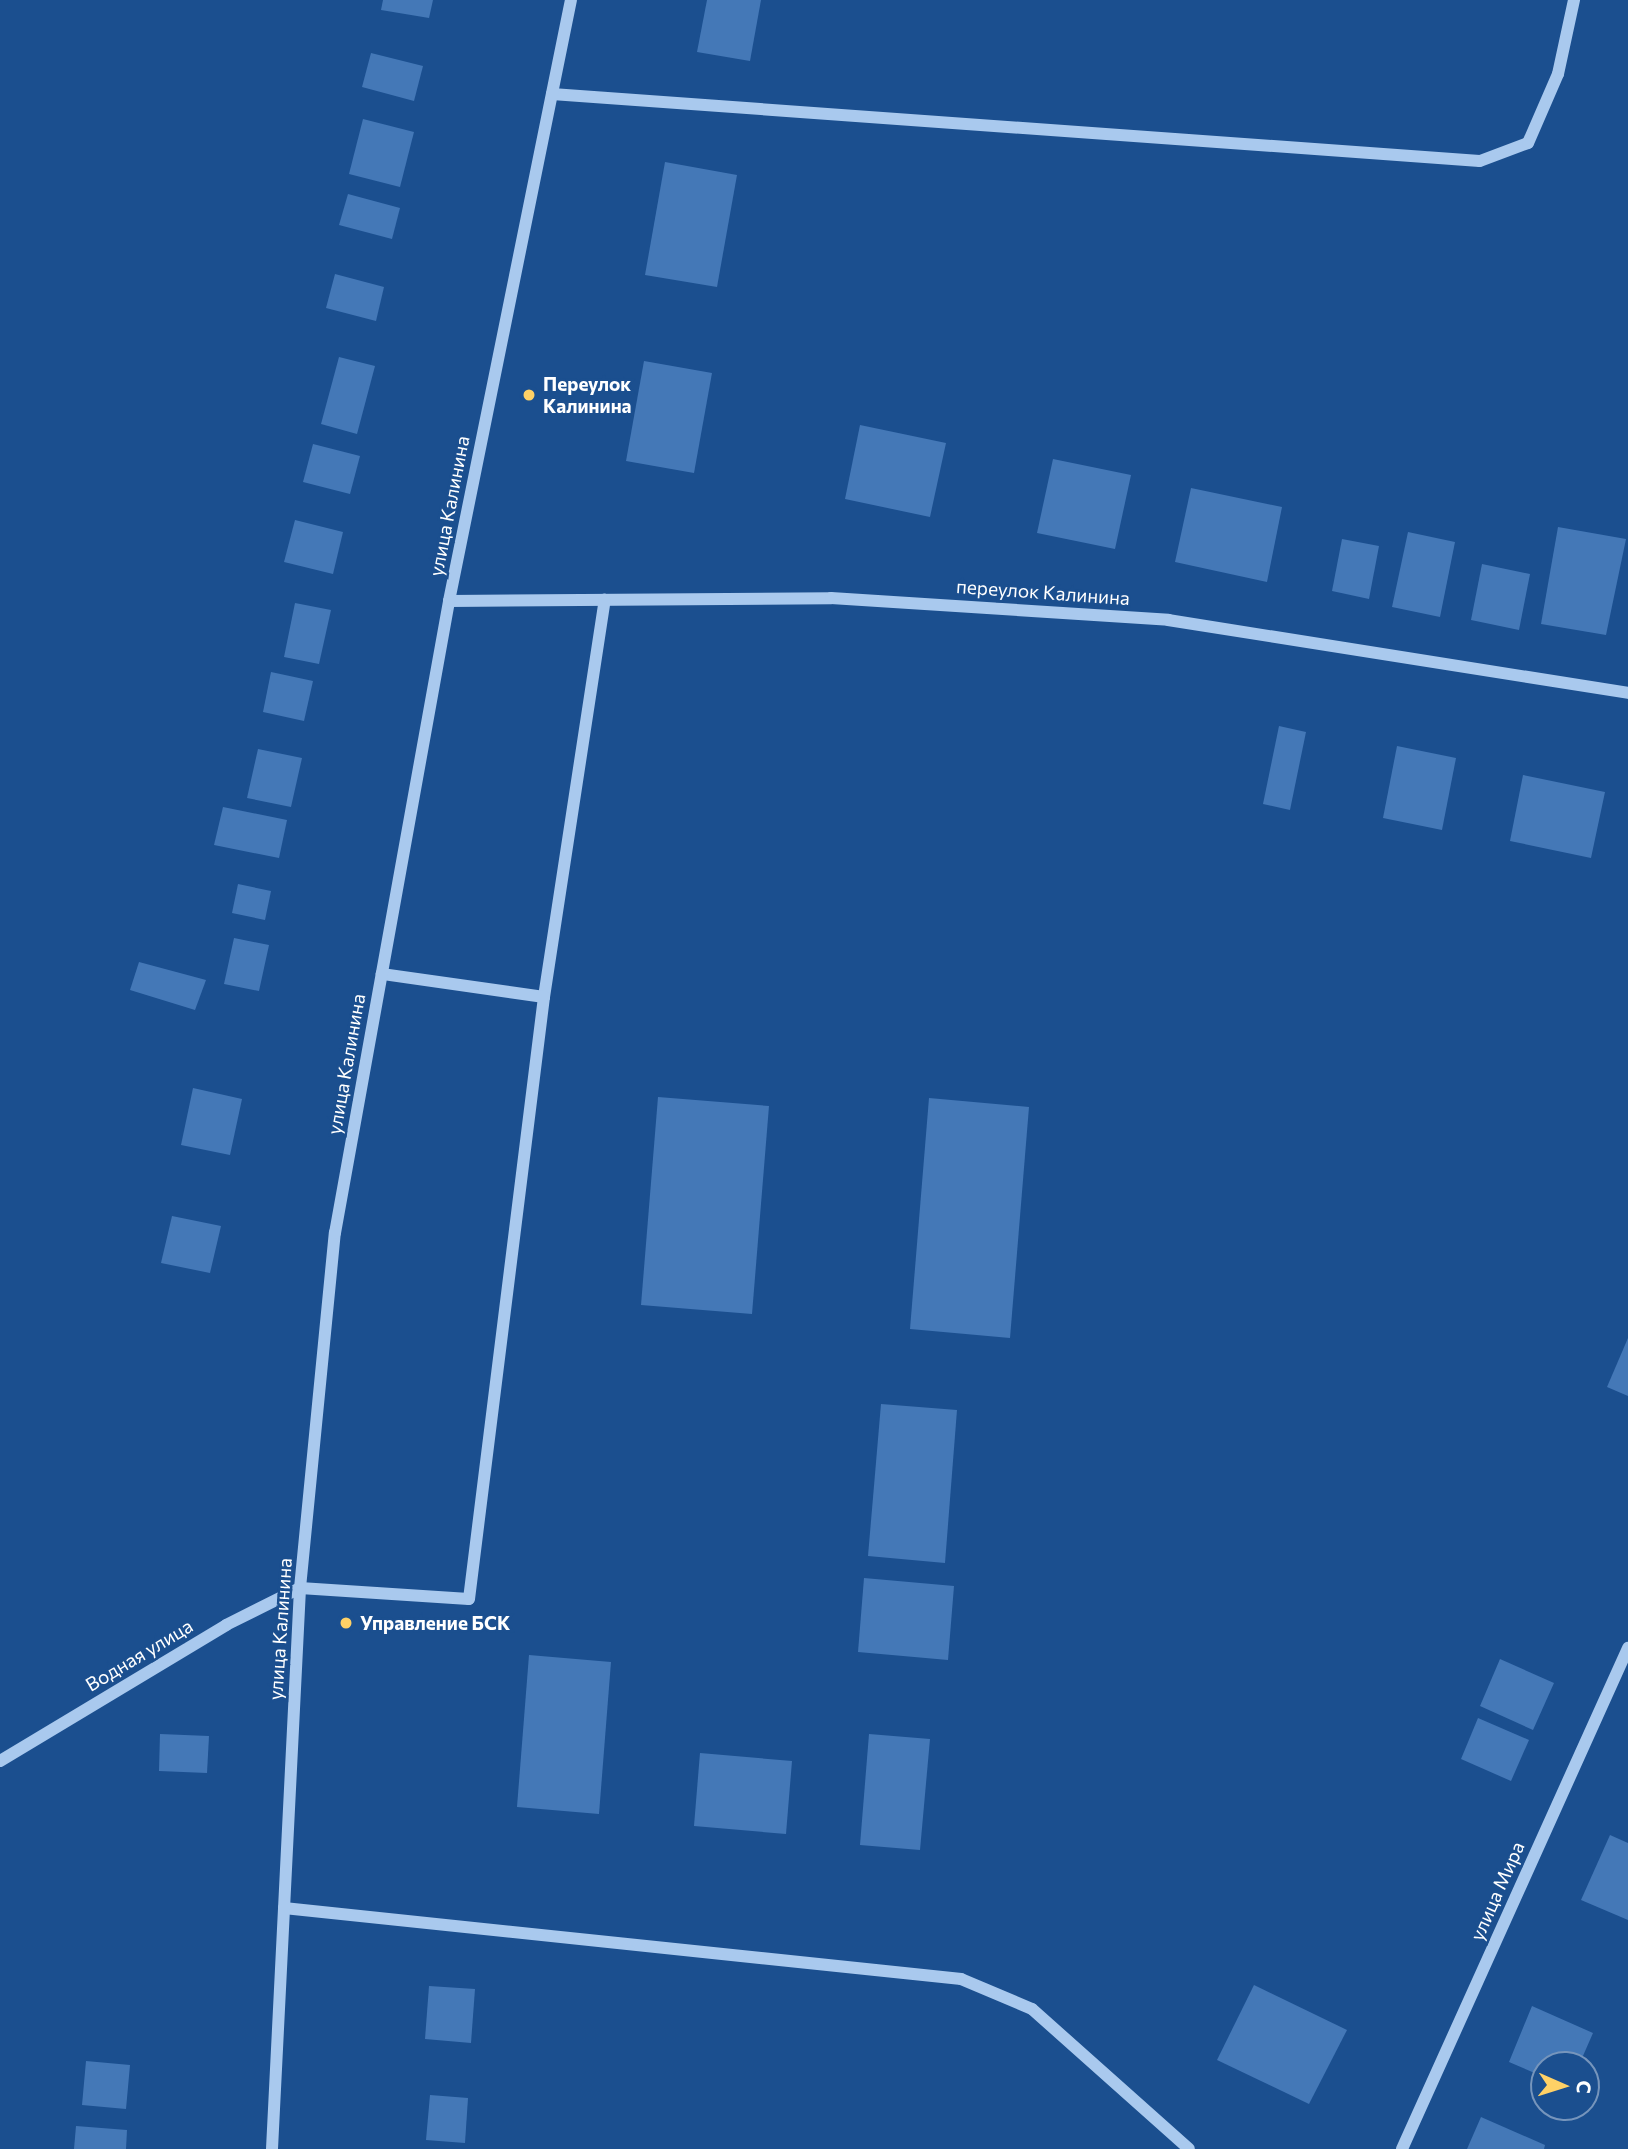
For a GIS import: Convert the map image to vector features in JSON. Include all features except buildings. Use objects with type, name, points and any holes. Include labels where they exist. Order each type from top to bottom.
[{"type":"street","name":"улица Калинина","points":[[272,2149],[300,1588],[335,1233],[449,601],[571,0]]},
{"type":"street","points":[[552,94],[1480,161],[1528,143],[1558,74],[1574,0]]},
{"type":"street","name":"переулок Калинина","points":[[449,601],[831,598],[1168,620],[1628,693]]},
{"type":"street","points":[[300,1588],[469,1599],[544,998],[605,600]]},
{"type":"street","points":[[382,974],[544,998]]},
{"type":"street","name":"Водная улица","points":[[0,1761],[226,1625],[300,1588]]},
{"type":"street","name":"улица Мира","points":[[1402,2149],[1628,1648]]},
{"type":"street","points":[[284,1908],[961,1979],[1032,2009],[1189,2149]]},
{"type":"place","name":"Переулок Калинина","points":[[529,395]]},
{"type":"place","name":"Управление БСК","points":[[346,1623]]}]
